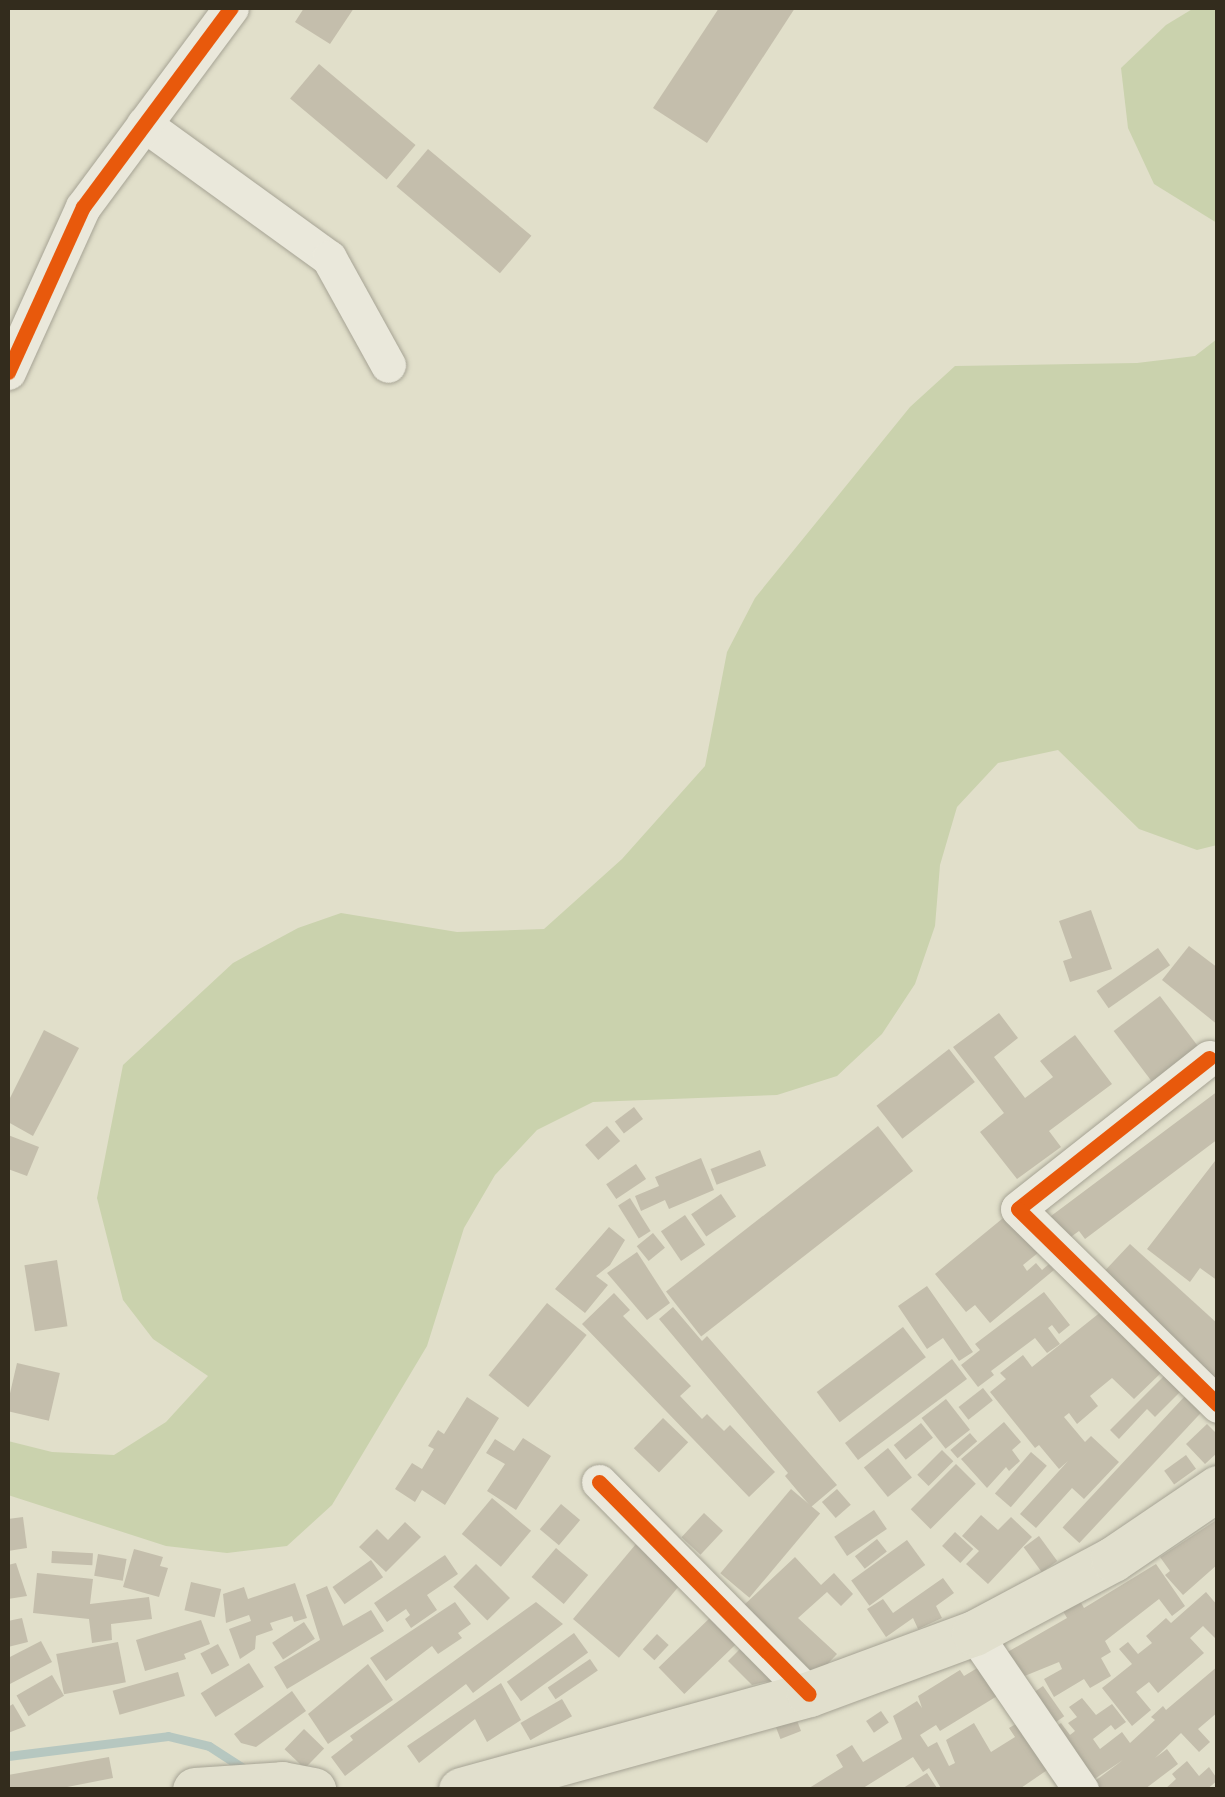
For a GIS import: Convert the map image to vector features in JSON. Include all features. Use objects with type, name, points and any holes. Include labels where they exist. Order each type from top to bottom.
[{"type":"main road","points":[[462,1790],[809,1694],[974,1633],[1114,1559],[1218,1488]]},
{"type":"main road","points":[[195,1790],[280,1786]]},
{"type":"street","points":[[8,372],[83,208],[230,8]]},
{"type":"street","points":[[144,124],[329,258],[388,365]]},
{"type":"street","points":[[1208,1058],[1018,1209],[1218,1405]]},
{"type":"street","points":[[599,1482],[809,1694]]},
{"type":"street","points":[[974,1633],[1080,1790]]},
{"type":"green space","points":[[1194,8],[1217,8],[1217,223],[1154,184],[1128,128],[1121,68],[1166,25]]},
{"type":"green space","points":[[1217,339],[1217,845],[1197,850],[1139,829],[1058,750],[998,763],[957,807],[940,865],[935,926],[915,984],[882,1034],[837,1076],[777,1095],[593,1102],[537,1130],[495,1175],[464,1228],[427,1346],[332,1505],[287,1546],[227,1553],[166,1546],[8,1495],[8,1441],[52,1452],[114,1455],[166,1422],[208,1376],[153,1339],[123,1300],[97,1198],[123,1065],[233,963],[298,928],[341,913],[457,932],[544,929],[622,859],[705,766],[727,652],[755,598],[910,407],[955,366],[1137,363],[1195,356]]},
{"type":"building","points":[[304,8],[354,8],[330,44],[295,22]]},
{"type":"building","points":[[719,8],[795,8],[707,143],[653,108]]},
{"type":"building","points":[[319,64],[416,145],[387,179],[290,98]]},
{"type":"building","points":[[428,149],[531,236],[500,273],[397,187]]},
{"type":"building","points":[[1091,910],[1112,969],[1070,982],[1063,961],[1072,958],[1059,921]]},
{"type":"building","points":[[1189,946],[1218,968],[1218,1025],[1162,980]]},
{"type":"building","points":[[1158,948],[1170,965],[1109,1008],[1097,991]]},
{"type":"building","points":[[1160,996],[1199,1047],[1152,1082],[1114,1031]]},
{"type":"building","points":[[999,1013],[1018,1038],[994,1057],[1025,1098],[1053,1077],[1040,1061],[1075,1035],[1112,1084],[1049,1131],[1061,1147],[1017,1179],[980,1132],[1004,1113],[953,1047]]},
{"type":"building","points":[[44,1030],[79,1048],[33,1136],[8,1122],[8,1102]]},
{"type":"building","points":[[949,1049],[975,1082],[902,1139],[877,1106]]},
{"type":"building","points":[[1218,1091],[1218,1139],[1085,1239],[1079,1231],[1060,1245],[1043,1222]]},
{"type":"building","points":[[634,1107],[643,1119],[624,1133],[615,1121]]},
{"type":"building","points":[[607,1126],[620,1141],[598,1160],[585,1145]]},
{"type":"building","points":[[878,1126],[913,1171],[701,1337],[666,1292]]},
{"type":"building","points":[[8,1135],[39,1147],[27,1176],[8,1169]]},
{"type":"building","points":[[760,1150],[766,1166],[717,1185],[711,1169]]},
{"type":"building","points":[[701,1158],[714,1190],[669,1209],[665,1200],[641,1211],[635,1196],[659,1186],[655,1177]]},
{"type":"building","points":[[1215,1161],[1218,1281],[1200,1268],[1190,1282],[1147,1249]]},
{"type":"building","points":[[636,1164],[646,1179],[616,1199],[606,1184]]},
{"type":"building","points":[[721,1194],[736,1216],[706,1237],[691,1214]]},
{"type":"building","points":[[630,1198],[651,1231],[639,1238],[618,1205]]},
{"type":"building","points":[[1008,1214],[1039,1252],[1023,1265],[1027,1271],[1036,1263],[1042,1270],[1049,1264],[1054,1270],[990,1323],[975,1305],[966,1312],[935,1274]]},
{"type":"building","points":[[685,1215],[705,1245],[681,1261],[661,1231]]},
{"type":"building","points":[[609,1227],[625,1240],[610,1265],[596,1276],[608,1285],[585,1313],[555,1289]]},
{"type":"building","points":[[653,1233],[665,1248],[649,1261],[637,1246]]},
{"type":"building","points":[[1130,1244],[1218,1324],[1218,1387],[1098,1278]]},
{"type":"building","points":[[637,1252],[670,1303],[647,1320],[607,1273]]},
{"type":"building","points":[[57,1260],[67,1326],[35,1331],[24,1265]]},
{"type":"building","points":[[927,1286],[973,1352],[959,1361],[943,1338],[927,1349],[898,1306]]},
{"type":"building","points":[[1044,1292],[1070,1325],[1059,1334],[1052,1325],[1048,1328],[1060,1344],[1047,1353],[1035,1338],[991,1371],[994,1375],[978,1387],[961,1365],[980,1350],[975,1344]]},
{"type":"building","points":[[614,1293],[630,1310],[623,1316],[691,1386],[680,1396],[702,1419],[707,1414],[724,1431],[730,1425],[775,1472],[749,1497],[582,1324]]},
{"type":"building","points":[[547,1303],[587,1335],[528,1407],[488,1375]]},
{"type":"building","points":[[673,1307],[702,1341],[707,1336],[837,1485],[811,1507],[785,1476],[788,1473],[659,1319]]},
{"type":"building","points":[[1102,1311],[1163,1371],[1134,1399],[1112,1378],[1090,1396],[1098,1406],[1077,1424],[1069,1413],[1064,1417],[1085,1442],[1091,1436],[1119,1462],[1084,1499],[1072,1488],[1036,1528],[1020,1514],[1068,1461],[1059,1469],[1039,1445],[1035,1448],[990,1392],[1006,1379],[1000,1373],[1023,1355],[1032,1367]]},
{"type":"building","points":[[903,1327],[926,1357],[840,1422],[817,1392]]},
{"type":"building","points":[[952,1359],[967,1379],[858,1460],[845,1443]]},
{"type":"building","points":[[17,1363],[60,1373],[49,1421],[8,1411]]},
{"type":"building","points":[[1165,1375],[1181,1391],[1155,1417],[1147,1409],[1119,1439],[1110,1430]]},
{"type":"building","points":[[983,1388],[993,1401],[968,1420],[959,1407]]},
{"type":"building","points":[[1186,1395],[1203,1411],[1079,1543],[1063,1527]]},
{"type":"building","points":[[467,1397],[499,1418],[445,1505],[422,1490],[415,1502],[395,1489],[412,1463],[422,1469],[434,1449],[428,1446],[438,1430],[444,1434]]},
{"type":"building","points":[[946,1399],[970,1430],[946,1449],[922,1418]]},
{"type":"building","points":[[663,1418],[688,1442],[659,1473],[634,1448]]},
{"type":"building","points":[[1004,1422],[1021,1442],[1012,1450],[1020,1461],[1009,1471],[1006,1467],[987,1488],[961,1459]]},
{"type":"building","points":[[921,1423],[933,1438],[906,1460],[894,1445]]},
{"type":"building","points":[[1207,1424],[1218,1435],[1218,1452],[1205,1464],[1186,1444]]},
{"type":"building","points":[[970,1433],[977,1441],[958,1458],[950,1450]]},
{"type":"building","points":[[523,1438],[551,1456],[516,1510],[487,1491],[505,1464],[486,1453],[495,1439],[514,1451]]},
{"type":"building","points":[[888,1448],[912,1478],[888,1497],[864,1468]]},
{"type":"building","points":[[942,1450],[953,1461],[929,1486],[917,1475]]},
{"type":"building","points":[[1031,1452],[1047,1466],[1011,1507],[995,1494]]},
{"type":"building","points":[[1186,1455],[1196,1469],[1174,1485],[1164,1471]]},
{"type":"building","points":[[956,1464],[976,1484],[931,1529],[911,1509]]},
{"type":"building","points":[[791,1489],[820,1513],[749,1598],[720,1573]]},
{"type":"building","points":[[837,1489],[851,1505],[836,1518],[822,1502]]},
{"type":"building","points":[[492,1498],[531,1531],[501,1567],[462,1534]]},
{"type":"building","points":[[561,1504],[580,1520],[559,1545],[540,1529]]},
{"type":"building","points":[[874,1510],[887,1529],[847,1556],[834,1537]]},
{"type":"building","points":[[704,1513],[723,1531],[701,1555],[681,1537]]},
{"type":"building","points":[[981,1515],[998,1530],[1011,1517],[1032,1537],[988,1584],[966,1564],[979,1551],[962,1536]]},
{"type":"building","points":[[23,1517],[27,1548],[8,1551],[8,1519]]},
{"type":"building","points":[[1218,1519],[1218,1564],[1183,1595],[1165,1575],[1170,1571],[1160,1557]]},
{"type":"building","points":[[405,1522],[421,1537],[386,1572],[359,1547],[377,1529],[388,1540]]},
{"type":"building","points":[[955,1532],[973,1549],[960,1563],[942,1546]]},
{"type":"building","points":[[1039,1536],[1057,1561],[1042,1572],[1024,1547]]},
{"type":"building","points":[[877,1539],[887,1552],[865,1569],[855,1556]]},
{"type":"building","points":[[907,1540],[925,1565],[869,1606],[851,1581]]},
{"type":"building","points":[[636,1544],[682,1583],[619,1658],[573,1619]]},
{"type":"building","points":[[556,1548],[588,1575],[564,1604],[532,1577]]},
{"type":"building","points":[[134,1549],[163,1557],[160,1566],[168,1568],[159,1597],[123,1587]]},
{"type":"building","points":[[52,1551],[93,1553],[92,1565],[51,1563]]},
{"type":"building","points":[[98,1554],[127,1559],[123,1581],[94,1576]]},
{"type":"building","points":[[445,1555],[458,1574],[427,1595],[437,1610],[411,1628],[405,1619],[410,1615],[406,1609],[387,1622],[374,1603]]},
{"type":"building","points":[[795,1557],[821,1585],[834,1573],[853,1594],[841,1606],[827,1592],[798,1618],[837,1654],[816,1676],[744,1605]]},
{"type":"building","points":[[371,1560],[383,1577],[345,1604],[332,1587]]},
{"type":"building","points":[[16,1563],[27,1596],[8,1599],[8,1565]]},
{"type":"building","points":[[476,1564],[510,1598],[487,1621],[453,1587]]},
{"type":"building","points":[[1156,1564],[1185,1606],[1172,1616],[1159,1599],[1105,1641],[1111,1652],[1101,1658],[1111,1676],[1090,1688],[1084,1679],[1054,1697],[1044,1679],[1062,1669],[1059,1662],[1010,1682],[997,1658],[1067,1618],[1063,1611],[1080,1601],[1084,1608]]},
{"type":"building","points":[[37,1573],[93,1579],[90,1604],[149,1597],[152,1619],[111,1624],[112,1640],[92,1643],[89,1619],[33,1613]]},
{"type":"building","points":[[943,1578],[954,1593],[936,1606],[942,1618],[918,1629],[913,1618],[886,1637],[867,1609],[883,1599],[893,1613]]},
{"type":"building","points":[[191,1582],[221,1589],[215,1617],[184,1610]]},
{"type":"building","points":[[295,1583],[307,1618],[294,1622],[292,1616],[270,1623],[273,1630],[256,1636],[255,1649],[240,1659],[229,1629],[251,1621],[249,1615],[226,1623],[223,1594],[244,1587],[248,1599]]},
{"type":"building","points":[[327,1586],[343,1626],[371,1610],[384,1631],[287,1689],[274,1667],[320,1640],[306,1595]]},
{"type":"building","points":[[1206,1592],[1218,1606],[1218,1641],[1203,1626],[1190,1638],[1204,1653],[1158,1693],[1149,1682],[1136,1692],[1151,1710],[1132,1726],[1102,1688],[1132,1664],[1119,1649],[1128,1642],[1138,1654],[1152,1643],[1146,1636],[1166,1618],[1171,1623]]},
{"type":"building","points":[[455,1602],[471,1624],[458,1633],[462,1638],[438,1654],[432,1646],[386,1681],[370,1658]]},
{"type":"building","points":[[536,1602],[563,1624],[473,1693],[466,1684],[345,1776],[331,1757],[353,1740],[350,1736]]},
{"type":"building","points":[[714,1614],[740,1641],[684,1694],[659,1667]]},
{"type":"building","points":[[22,1618],[28,1642],[8,1647],[8,1621]]},
{"type":"building","points":[[201,1620],[210,1644],[184,1654],[186,1659],[145,1671],[136,1640]]},
{"type":"building","points":[[304,1622],[315,1639],[283,1659],[272,1643]]},
{"type":"building","points":[[574,1633],[588,1652],[521,1701],[507,1682]]},
{"type":"building","points":[[657,1634],[669,1645],[654,1660],[643,1649]]},
{"type":"building","points":[[41,1641],[52,1662],[8,1685],[8,1658]]},
{"type":"building","points":[[118,1642],[126,1682],[64,1694],[56,1654]]},
{"type":"building","points":[[747,1642],[782,1678],[752,1685],[728,1661]]},
{"type":"building","points":[[218,1644],[229,1665],[212,1675],[200,1653]]},
{"type":"building","points":[[590,1659],[598,1671],[556,1699],[548,1688]]},
{"type":"building","points":[[989,1661],[1007,1690],[940,1731],[936,1725],[920,1735],[928,1747],[937,1742],[949,1766],[955,1763],[946,1740],[974,1723],[991,1752],[1015,1737],[1009,1728],[1028,1717],[1056,1764],[1018,1790],[942,1790],[929,1768],[923,1772],[913,1757],[860,1790],[806,1790],[843,1767],[836,1755],[852,1745],[863,1762],[902,1739],[893,1716],[917,1701],[922,1708],[918,1696],[960,1670],[964,1676]]},
{"type":"building","points":[[249,1663],[264,1687],[215,1717],[201,1693]]},
{"type":"building","points":[[368,1664],[393,1700],[328,1744],[308,1714]]},
{"type":"building","points":[[1218,1666],[1218,1712],[1198,1729],[1210,1742],[1199,1752],[1181,1733],[1155,1758],[1167,1749],[1178,1764],[1145,1789],[1083,1790],[1123,1760],[1084,1786],[1048,1733],[1061,1723],[1070,1735],[1075,1731],[1068,1723],[1077,1717],[1069,1707],[1082,1698],[1096,1715],[1112,1704],[1126,1722],[1115,1730],[1111,1725],[1093,1739],[1100,1749],[1122,1732],[1130,1743],[1155,1720],[1151,1717],[1163,1706],[1166,1710]]},
{"type":"building","points":[[178,1672],[185,1696],[120,1715],[113,1691]]},
{"type":"building","points":[[52,1675],[64,1696],[28,1716],[16,1696]]},
{"type":"building","points":[[501,1683],[521,1720],[487,1742],[475,1719],[419,1763],[407,1746]]},
{"type":"building","points":[[1043,1686],[1064,1716],[1045,1730],[1024,1699]]},
{"type":"building","points":[[292,1691],[306,1711],[256,1747],[241,1743],[234,1734]]},
{"type":"building","points":[[562,1699],[572,1716],[530,1740],[520,1723]]},
{"type":"building","points":[[13,1704],[26,1726],[8,1733],[8,1707]]},
{"type":"building","points":[[881,1711],[889,1723],[874,1733],[866,1721]]},
{"type":"building","points":[[796,1718],[801,1731],[780,1739],[775,1726]]},
{"type":"building","points":[[304,1729],[324,1748],[305,1769],[285,1749]]},
{"type":"building","points":[[109,1757],[113,1778],[52,1790],[8,1790],[8,1775]]},
{"type":"building","points":[[1187,1761],[1199,1776],[1209,1767],[1218,1780],[1206,1790],[1164,1790],[1176,1779],[1172,1774]]},
{"type":"building","points":[[927,1773],[937,1788],[900,1790]]},
{"type":"waterway","points":[[8,1756],[168,1736],[209,1746],[249,1772]]},
{"type":"cycle path","points":[[8,372],[83,207],[231,8]]},
{"type":"cycle path","points":[[1209,1058],[1018,1209],[1218,1405]]},
{"type":"cycle path","points":[[599,1482],[809,1694]]}]
